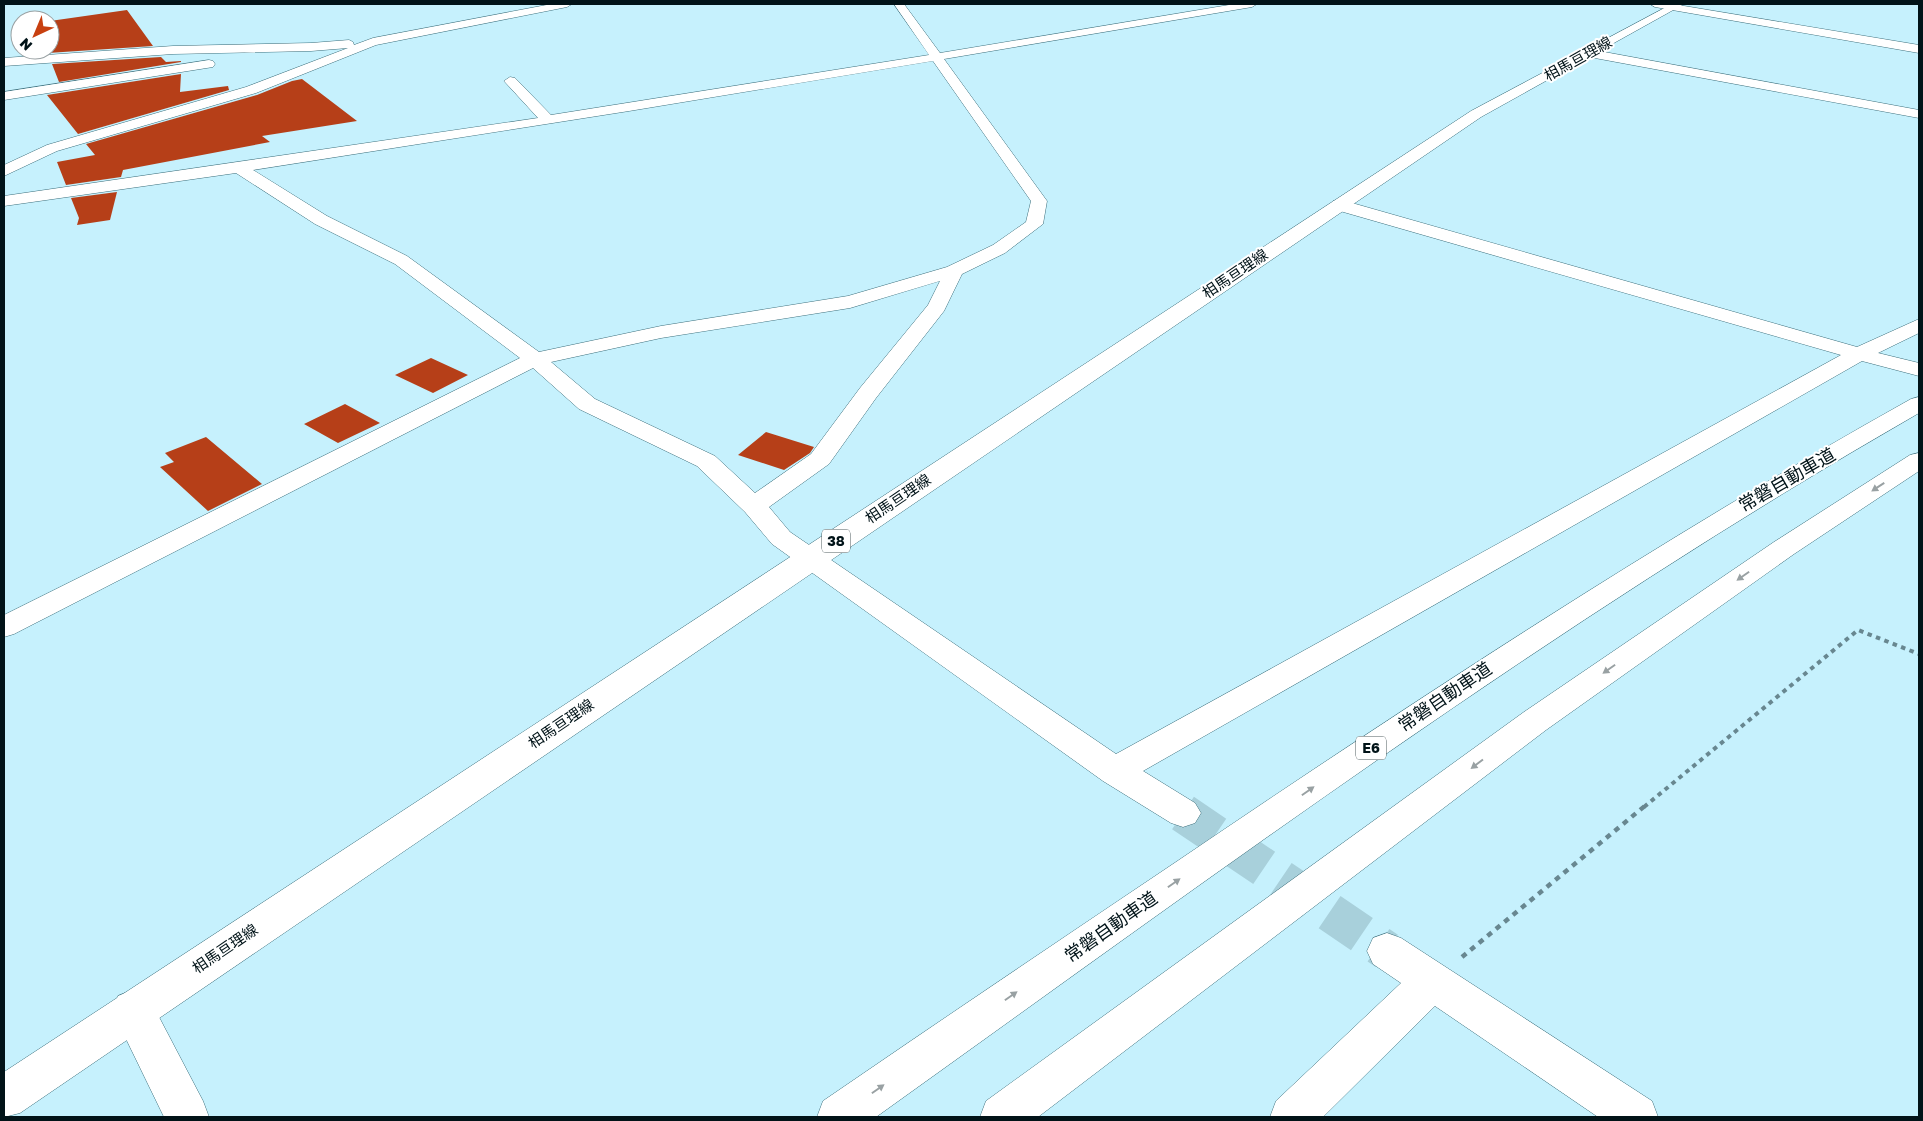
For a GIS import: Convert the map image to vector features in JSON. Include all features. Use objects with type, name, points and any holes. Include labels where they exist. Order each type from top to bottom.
[{"type":"main road","points":[[4,62],[193,49],[311,47],[373,42],[567,4]]},
{"type":"main road","points":[[4,627],[535,359],[661,332],[850,302],[954,271],[999,249],[1034,224],[1040,201],[899,4]]},
{"type":"main road","points":[[4,201],[241,169],[1252,4]]},
{"type":"main road","points":[[1669,5],[1919,49]]},
{"type":"main road","name":"相馬亘理線","points":[[4,1097],[1476,114],[1588,53],[1669,5]]},
{"type":"main road","points":[[4,172],[52,148],[251,90],[373,42]]},
{"type":"main road","points":[[4,96],[311,47]]},
{"type":"main road","points":[[1588,53],[1919,114]]},
{"type":"main road","points":[[510,81],[548,120]]},
{"type":"main road","points":[[241,169],[321,220],[400,260],[535,359],[587,404],[706,461],[754,506],[781,538],[1115,771],[1183,813]]},
{"type":"main road","points":[[1339,205],[1919,370]]},
{"type":"main road","points":[[754,506],[820,459],[868,393],[937,307],[954,271]]},
{"type":"main road","points":[[1115,771],[1859,354],[1919,325]]},
{"type":"main road","name":"常磐自動車道","points":[[839,1117],[963,1029],[1473,677],[1725,516],[1919,404]]},
{"type":"main road","points":[[1002,1117],[1535,721],[1784,548],[1919,460]]},
{"type":"main road","points":[[1387,951],[1636,1117]]},
{"type":"main road","points":[[1292,1117],[1432,981]]},
{"type":"main road","points":[[133,1010],[187,1117]]},
{"type":"path","points":[[1432,981],[1858,630],[1919,654]]},
{"type":"building","points":[[127,10],[153,46],[60,52],[60,20]]},
{"type":"building","points":[[161,57],[166,62],[181,62],[59,82],[52,64]]},
{"type":"building","points":[[181,74],[180,92],[228,86],[229,90],[78,134],[47,95]]},
{"type":"building","points":[[302,79],[357,121],[262,136],[270,142],[123,170],[121,177],[66,185],[57,162],[95,155],[86,144],[257,95]]},
{"type":"building","points":[[117,192],[110,220],[77,225],[79,218],[71,198]]},
{"type":"building","points":[[431,358],[468,375],[433,393],[395,375]]},
{"type":"building","points":[[345,404],[380,423],[338,443],[304,424]]},
{"type":"building","points":[[766,432],[814,447],[810,453],[784,470],[738,455]]},
{"type":"building","points":[[206,437],[262,484],[208,511],[160,467],[174,462],[165,453]]},
{"type":"tunnel","points":[[1183,813],[1387,951]]}]
